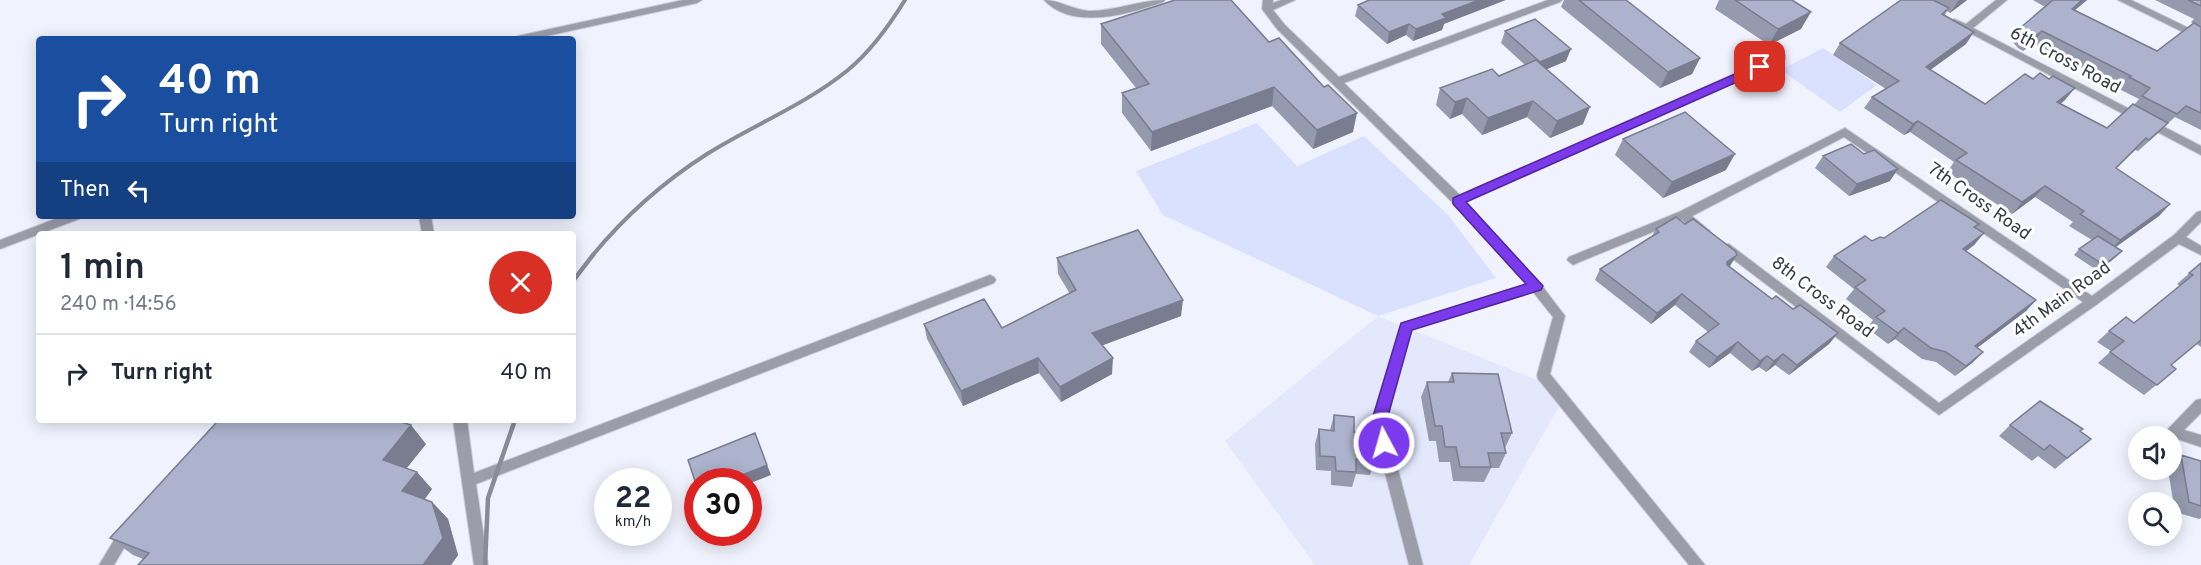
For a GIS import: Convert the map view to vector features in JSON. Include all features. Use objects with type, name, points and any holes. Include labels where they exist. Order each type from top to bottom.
[{"type":"street","points":[[532,36],[697,0]]},
{"type":"street","points":[[1050,0],[1066,12],[1089,15],[1160,0]]},
{"type":"street","points":[[1290,0],[1267,5],[1281,27],[1457,201],[1536,286],[1559,316],[1543,375],[1698,565]]},
{"type":"street","points":[[1336,82],[1557,0]]},
{"type":"street","points":[[1967,28],[2002,0]]},
{"type":"street","points":[[2123,0],[2201,38]]},
{"type":"street","name":"6th Cross Road","points":[[1940,14],[2201,151]]},
{"type":"street","points":[[1457,201],[1781,57]]},
{"type":"street","name":"7th Cross Road","points":[[1683,215],[1845,132],[2092,302]]},
{"type":"street","points":[[1573,260],[1683,215]]},
{"type":"street","name":"8th Cross Road","points":[[1683,215],[1940,410]]},
{"type":"street","name":"4th Main Road","points":[[1940,410],[2178,238],[2201,215]]},
{"type":"street","points":[[36,231],[67,219]]},
{"type":"street","points":[[0,245],[36,231]]},
{"type":"street","points":[[2178,238],[2201,251]]},
{"type":"street","points":[[471,480],[990,280]]},
{"type":"street","points":[[1416,565],[1379,423],[1406,327],[1536,286]]},
{"type":"street","points":[[2201,404],[2173,433],[2201,441]]},
{"type":"street","points":[[461,423],[471,480],[481,565]]},
{"type":"street","points":[[106,565],[135,517]]},
{"type":"shaded area","points":[[1823,48],[1877,85],[1840,112],[1781,70]]},
{"type":"shaded area","points":[[1257,123],[1297,166],[1364,136],[1448,215],[1496,278],[1378,316],[1163,215],[1136,171]]},
{"type":"shaded area","points":[[1378,316],[1567,392],[1469,565],[1315,565],[1225,441]]},
{"type":"building","points":[[1175,0],[1231,0],[1269,42],[1279,38],[1324,87],[1328,85],[1357,113],[1317,130],[1274,87],[1152,132],[1122,93],[1149,84],[1101,24]]},
{"type":"building","points":[[1369,0],[1479,0],[1442,14],[1446,18],[1416,29],[1409,24],[1389,32],[1358,5]]},
{"type":"building","points":[[1579,0],[1626,0],[1700,58],[1668,72]]},
{"type":"building","points":[[1735,0],[1792,0],[1811,12],[1778,29]]},
{"type":"building","points":[[1901,0],[1933,0],[1949,8],[1942,14],[1974,32],[1926,67],[1985,104],[2025,74],[2033,79],[2040,73],[2049,79],[2053,76],[2075,88],[2057,102],[2107,128],[2133,104],[2168,123],[2149,140],[2146,138],[2116,168],[2170,204],[2120,240],[2080,214],[2084,211],[2045,186],[2022,202],[1956,160],[1967,153],[1918,121],[1913,124],[1872,97],[1899,81],[1840,43]]},
{"type":"building","points":[[2053,0],[2082,0],[2072,9],[2157,51],[2194,23],[2201,27],[2201,113],[2186,106],[2177,114],[2142,96],[2150,88],[2042,31],[2032,39],[2027,37],[2020,28]]},
{"type":"building","points":[[2188,0],[2201,0],[2201,6]]},
{"type":"building","points":[[1535,19],[1571,49],[1540,62],[1505,31]]},
{"type":"building","points":[[1536,60],[1590,107],[1557,121],[1533,101],[1488,118],[1467,98],[1455,102],[1440,88],[1492,69],[1499,76]]},
{"type":"building","points":[[1685,112],[1735,154],[1672,182],[1623,139]]},
{"type":"building","points":[[1851,144],[1864,154],[1874,150],[1898,169],[1857,184],[1823,156]]},
{"type":"building","points":[[1941,200],[1979,224],[1974,227],[1984,233],[1963,249],[2036,300],[1975,346],[1983,352],[1966,366],[1946,352],[1931,348],[1904,328],[1898,333],[1876,317],[1885,311],[1855,287],[1866,280],[1834,256],[1865,236],[1872,241],[1880,237],[1884,238]]},
{"type":"building","points":[[1676,217],[1685,224],[1693,219],[1735,251],[1737,255],[1727,262],[1727,265],[1772,299],[1776,296],[1793,309],[1800,305],[1838,333],[1797,365],[1783,354],[1774,361],[1767,356],[1760,361],[1738,342],[1717,357],[1696,341],[1719,324],[1682,294],[1657,313],[1600,269],[1659,232],[1656,229]]},
{"type":"building","points":[[1138,230],[1183,300],[1092,333],[1113,358],[1060,387],[1038,358],[961,391],[924,324],[984,299],[1002,328],[1076,290],[1057,258]]},
{"type":"building","points":[[2098,236],[2122,251],[2104,265],[2079,249]]},
{"type":"building","points":[[2201,263],[2201,340],[2171,365],[2176,369],[2157,385],[2110,352],[2124,341],[2109,331],[2126,317],[2134,323],[2193,275],[2189,273]]},
{"type":"building","points":[[1452,373],[1498,374],[1512,433],[1501,433],[1506,453],[1488,453],[1491,467],[1460,467],[1456,447],[1445,447],[1442,426],[1435,426],[1427,382],[1454,382]]},
{"type":"building","points":[[2040,401],[2083,429],[2080,431],[2091,439],[2067,458],[2050,445],[2044,450],[2010,425]]},
{"type":"building","points":[[1334,415],[1354,417],[1354,432],[1373,433],[1375,460],[1356,459],[1356,472],[1336,471],[1335,457],[1320,456],[1319,429],[1334,431]]},
{"type":"building","points":[[216,423],[404,423],[411,425],[383,460],[417,472],[402,491],[432,502],[443,538],[423,565],[138,565],[149,553],[110,538]]},
{"type":"building","points":[[755,433],[767,465],[760,468],[691,468],[688,460]]},
{"type":"building","points":[[2182,455],[2201,461],[2201,506],[2189,502]]},
{"type":"railway","points":[[592,256],[631,214],[675,176],[707,154],[814,94],[848,70],[879,38],[905,0]]},
{"type":"railway","points":[[576,277],[593,255]]},
{"type":"railway","points":[[485,565],[488,498],[514,423]]},
{"type":"route","points":[[1384,443],[1379,423],[1406,327],[1536,286],[1457,201],[1760,67]]}]
